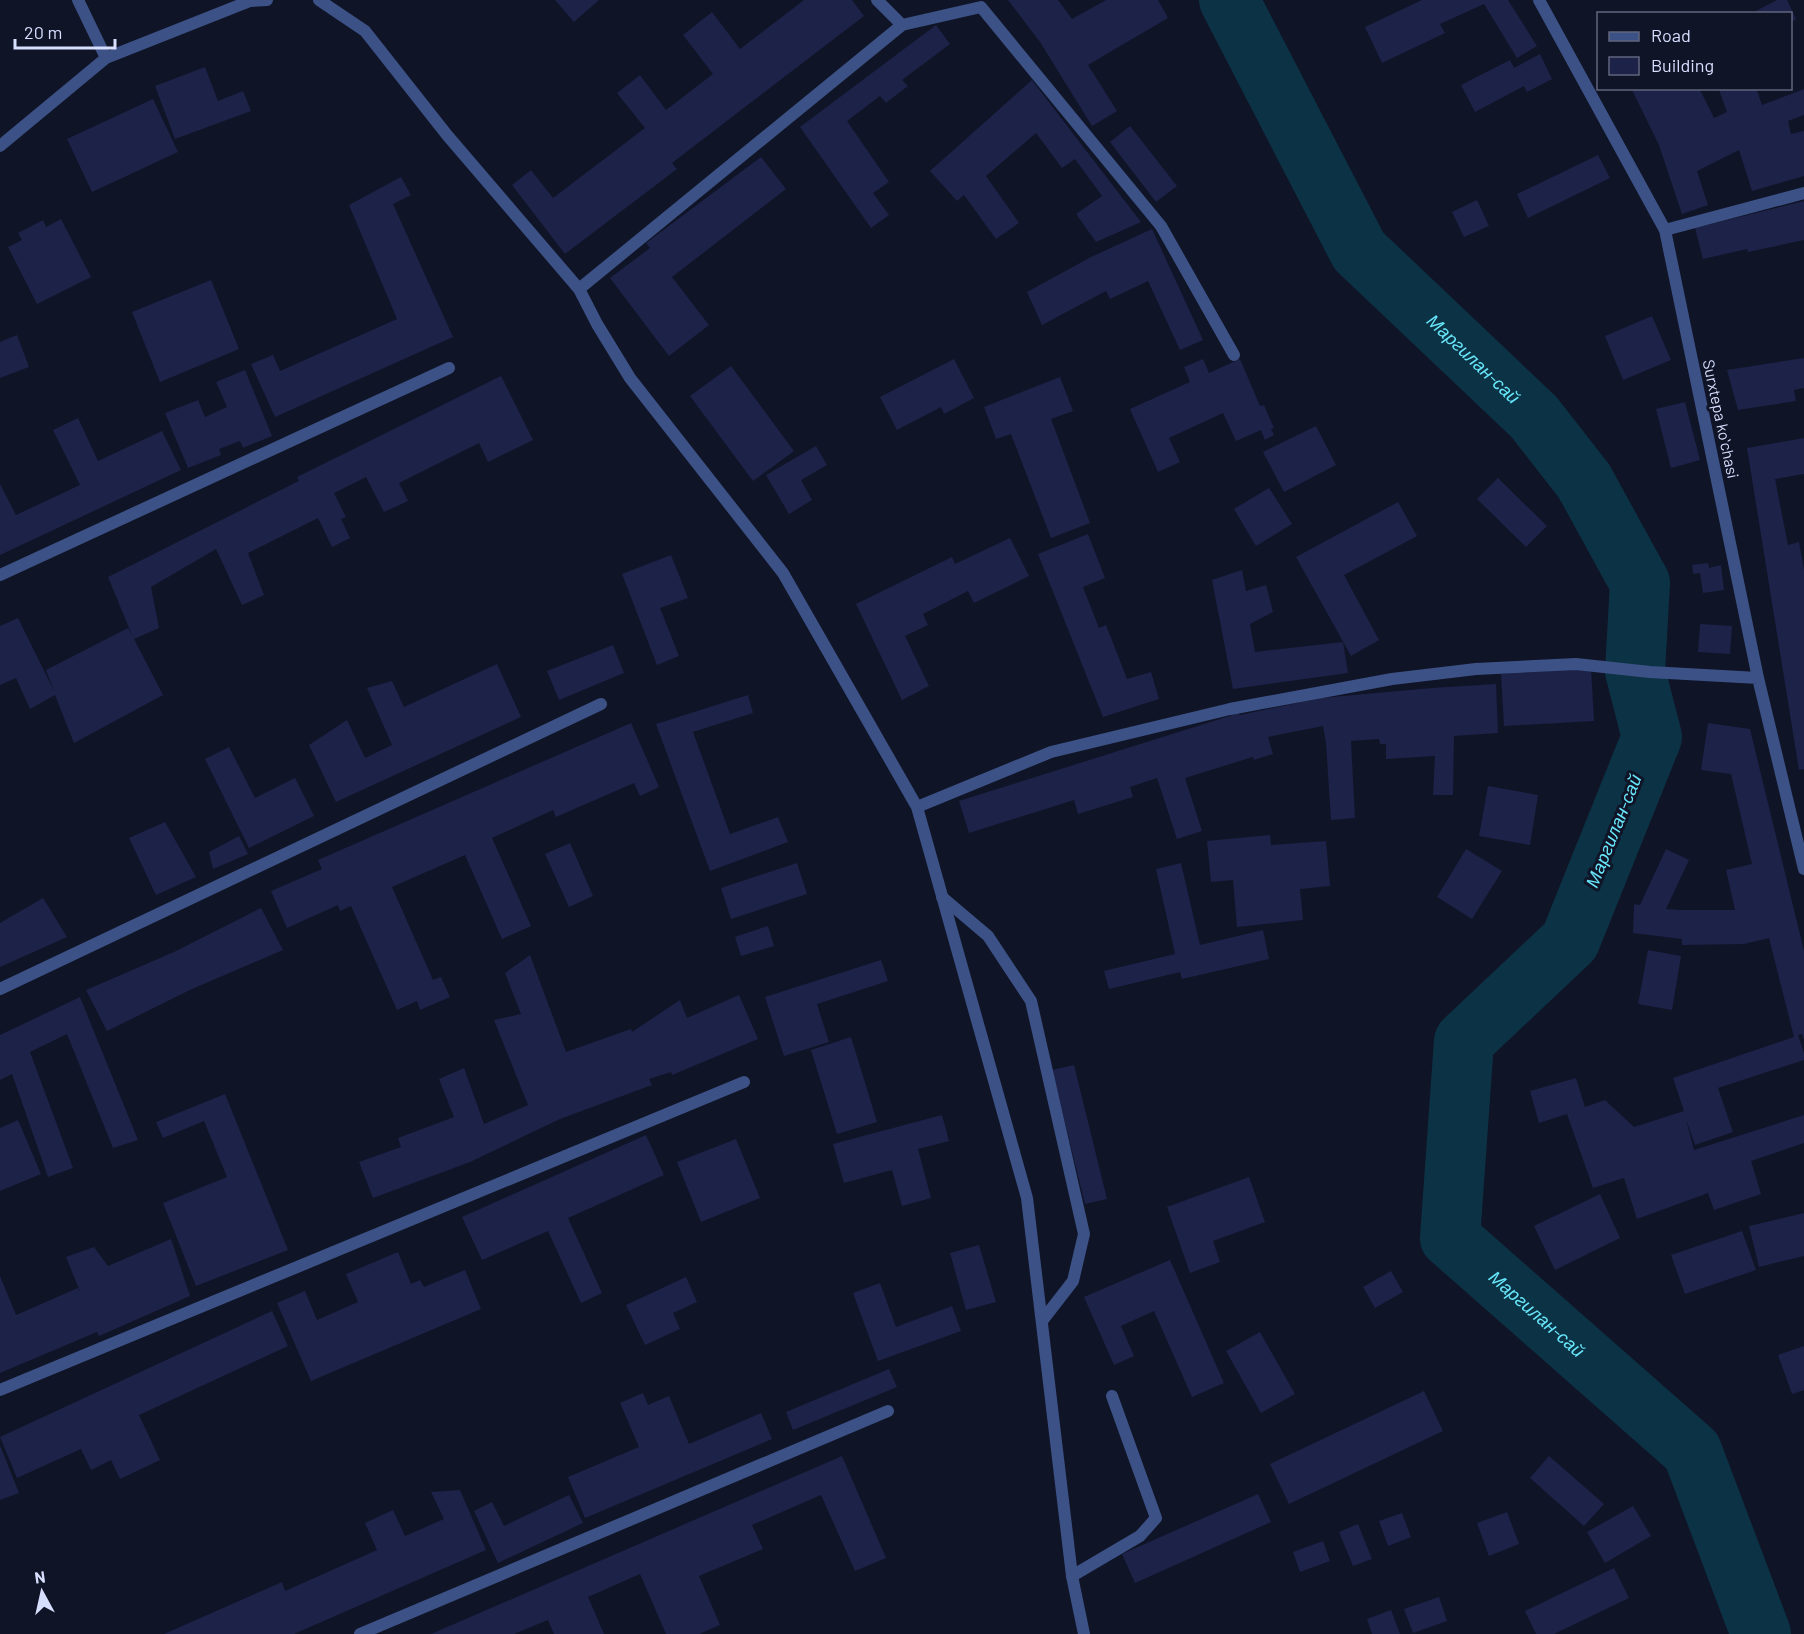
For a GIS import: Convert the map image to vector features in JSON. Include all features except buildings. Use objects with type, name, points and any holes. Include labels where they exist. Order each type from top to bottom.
[{"type":"street","points":[[78,0],[106,58]]},
{"type":"street","points":[[0,146],[106,58],[250,1],[267,0]]},
{"type":"street","points":[[319,0],[365,31],[447,135],[579,289],[630,378],[783,573],[917,807],[1027,1198],[1072,1576],[1084,1634]]},
{"type":"street","points":[[877,0],[902,26]]},
{"type":"street","name":"Surxtepa koʻchasi","points":[[1539,0],[1665,230],[1758,678],[1804,869]]},
{"type":"street","points":[[579,289],[902,26],[981,7],[1161,226],[1234,355]]},
{"type":"street","points":[[1665,230],[1804,193]]},
{"type":"street","points":[[0,575],[448,368]]},
{"type":"street","points":[[917,807],[1051,752],[1230,709],[1392,679],[1476,669],[1576,664],[1650,672],[1758,678]]},
{"type":"street","points":[[0,989],[601,704]]},
{"type":"street","points":[[942,897],[988,936],[1031,1001],[1084,1234],[1073,1281],[1042,1321]]},
{"type":"street","points":[[0,1390],[744,1082]]},
{"type":"street","points":[[1072,1576],[1140,1536],[1156,1518],[1112,1396]]},
{"type":"street","points":[[360,1634],[888,1411]]},
{"type":"waterway","name":"Маргилан-сай","points":[[1229,0],[1359,251],[1534,417],[1584,481],[1640,583],[1635,671],[1652,737],[1570,941],[1464,1041],[1450,1238],[1692,1451],[1761,1634]]}]
